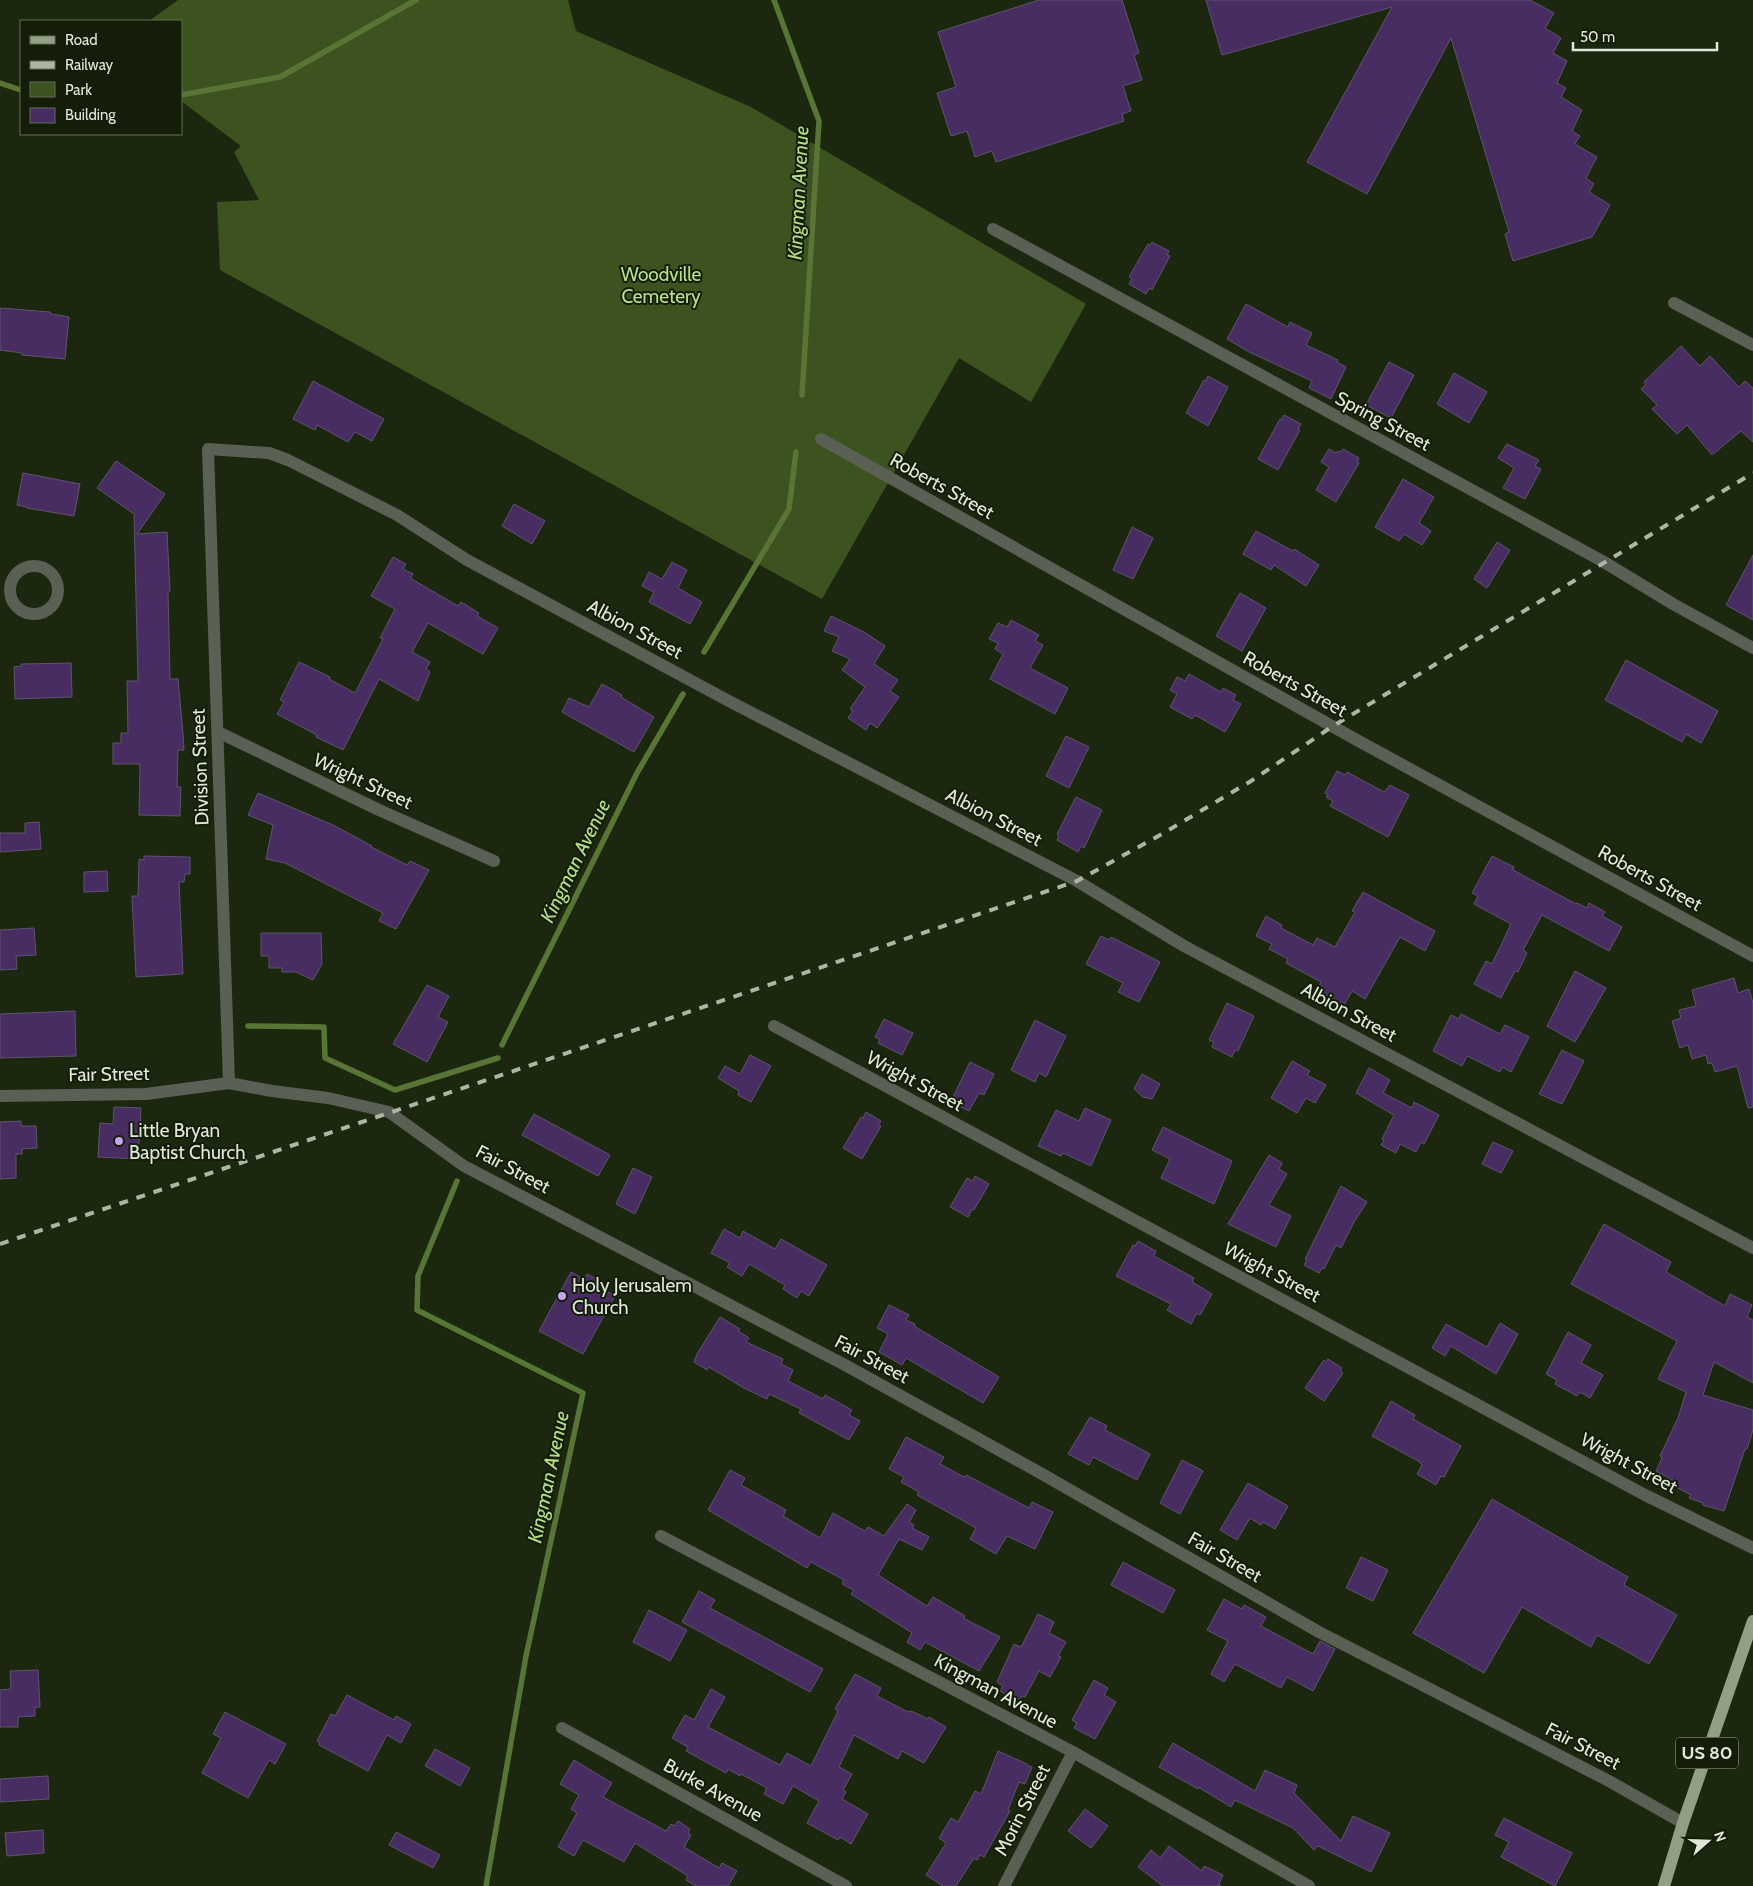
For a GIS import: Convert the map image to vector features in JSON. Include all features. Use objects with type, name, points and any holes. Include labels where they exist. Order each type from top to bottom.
[{"type":"main road","name":"US 80","points":[[1664,1886],[1683,1823],[1753,1621]]},
{"type":"street","name":"Spring Street","points":[[993,228],[1604,562],[1673,604],[1753,648]]},
{"type":"street","points":[[1674,303],[1753,345]]},
{"type":"street","name":"Roberts Street","points":[[821,439],[1348,735],[1753,956]]},
{"type":"street","name":"Division Street","points":[[208,449],[229,1084]]},
{"type":"street","name":"Albion Street","points":[[208,449],[269,453],[288,460],[397,515],[476,564],[727,700],[1076,881],[1184,946],[1753,1248]]},
{"type":"street","name":"Wright Street","points":[[218,732],[379,810],[494,861]]},
{"type":"street","name":"Wright Street","points":[[774,1026],[1645,1495],[1753,1548]]},
{"type":"street","name":"Fair Street","points":[[0,1096],[146,1094],[229,1084],[328,1098],[389,1112],[464,1166],[845,1365],[1319,1632],[1610,1781],[1683,1823]]},
{"type":"street","name":"Kingman Avenue","points":[[661,1536],[1073,1752],[1309,1886]]},
{"type":"street","name":"Burke Avenue","points":[[562,1728],[846,1886]]},
{"type":"street","name":"Morin Street","points":[[1004,1886],[1073,1752]]},
{"type":"green space","name":"Woodville Cemetery","points":[[178,0],[568,0],[576,31],[751,107],[1086,304],[1031,402],[959,358],[822,599],[220,270],[217,202],[259,200],[234,152],[241,146],[182,102],[182,20],[150,20]]},
{"type":"building","points":[[1039,0],[1122,0],[1139,53],[1134,55],[1142,80],[1123,86],[1131,111],[1122,114],[1124,121],[996,162],[992,151],[975,157],[967,131],[951,136],[937,93],[956,87],[938,32]]},
{"type":"building","points":[[1206,0],[1530,0],[1554,13],[1545,28],[1561,38],[1553,53],[1567,61],[1557,83],[1566,88],[1561,97],[1582,110],[1572,131],[1580,136],[1575,144],[1597,157],[1586,178],[1594,184],[1589,192],[1610,205],[1592,237],[1513,261],[1505,234],[1509,232],[1451,38],[1367,194],[1307,162],[1392,7],[1222,55]]},
{"type":"building","points":[[1152,242],[1169,251],[1167,255],[1170,256],[1152,290],[1149,288],[1146,294],[1129,284],[1132,279],[1129,277],[1148,244],[1150,245]]},
{"type":"building","points":[[1246,304],[1288,327],[1290,322],[1312,333],[1306,345],[1338,360],[1337,362],[1346,367],[1331,399],[1309,388],[1312,381],[1249,352],[1227,339]]},
{"type":"building","points":[[0,308],[50,312],[51,314],[69,317],[65,359],[22,355],[22,353],[0,350]]},
{"type":"building","points":[[1681,346],[1700,366],[1710,356],[1739,387],[1745,381],[1753,388],[1753,442],[1741,431],[1712,455],[1687,425],[1677,434],[1652,409],[1657,405],[1641,389],[1646,384],[1644,382]]},
{"type":"building","points":[[1389,362],[1414,375],[1391,418],[1366,405]]},
{"type":"building","points":[[1454,373],[1487,392],[1469,423],[1437,404]]},
{"type":"building","points":[[1208,376],[1228,387],[1208,426],[1186,413]]},
{"type":"building","points":[[313,381],[384,419],[372,441],[355,432],[348,442],[317,425],[315,430],[293,419]]},
{"type":"building","points":[[1284,415],[1301,424],[1298,429],[1300,430],[1278,470],[1258,459]]},
{"type":"building","points":[[1507,444],[1539,460],[1535,466],[1541,469],[1525,499],[1503,488],[1514,468],[1498,458]]},
{"type":"building","points":[[1329,449],[1336,453],[1343,449],[1359,458],[1357,462],[1359,463],[1336,502],[1316,490],[1329,467],[1321,462]]},
{"type":"building","points":[[116,461],[165,494],[137,534],[167,532],[170,591],[168,591],[170,679],[178,679],[184,750],[178,750],[177,787],[181,787],[180,816],[139,815],[140,764],[113,764],[113,743],[121,743],[121,733],[128,733],[127,681],[138,681],[134,514],[97,488]]},
{"type":"building","points":[[23,473],[80,484],[74,516],[17,505]]},
{"type":"building","points":[[1403,479],[1434,497],[1419,523],[1431,531],[1422,545],[1404,534],[1399,541],[1375,527]]},
{"type":"building","points":[[514,504],[545,521],[532,544],[502,526]]},
{"type":"building","points":[[1132,527],[1153,538],[1133,579],[1113,570]]},
{"type":"building","points":[[1256,531],[1293,551],[1294,549],[1319,565],[1306,586],[1274,565],[1271,570],[1243,554]]},
{"type":"building","points":[[1497,542],[1510,550],[1487,588],[1474,579]]},
{"type":"building","points":[[1753,555],[1753,620],[1726,605]]},
{"type":"building","points":[[393,557],[406,564],[403,569],[413,574],[410,578],[458,606],[461,602],[479,613],[477,616],[498,628],[483,654],[428,623],[412,652],[430,662],[426,669],[430,672],[418,701],[379,679],[343,750],[316,737],[317,735],[277,714],[284,702],[280,700],[299,662],[330,677],[329,679],[355,693],[383,639],[380,638],[395,609],[371,596]]},
{"type":"building","points":[[672,562],[687,570],[678,588],[702,602],[690,624],[649,602],[654,592],[642,586],[649,572],[662,579]]},
{"type":"building","points":[[1240,593],[1266,608],[1242,651],[1216,636]]},
{"type":"building","points":[[831,616],[864,632],[885,646],[874,664],[898,680],[890,691],[899,697],[877,728],[870,723],[866,730],[848,718],[853,711],[850,709],[865,687],[842,670],[850,659],[832,651],[839,637],[824,631]]},
{"type":"building","points":[[1011,620],[1039,635],[1035,641],[1043,645],[1030,668],[1068,688],[1055,714],[990,679],[1003,654],[995,649],[998,643],[989,639],[998,623],[1007,627]]},
{"type":"building","points":[[1626,660],[1718,711],[1701,743],[1686,734],[1682,742],[1605,700]]},
{"type":"building","points":[[71,663],[72,697],[15,699],[14,667],[22,666],[21,664]]},
{"type":"building","points":[[1189,674],[1221,692],[1223,688],[1236,695],[1233,700],[1241,704],[1225,732],[1195,715],[1192,719],[1170,707],[1177,694],[1170,690],[1177,677],[1185,681]]},
{"type":"building","points":[[602,684],[654,717],[634,752],[562,712],[569,698],[589,707]]},
{"type":"building","points":[[1066,736],[1089,747],[1069,788],[1046,776]]},
{"type":"building","points":[[1337,771],[1345,775],[1347,772],[1384,792],[1390,785],[1409,795],[1388,837],[1330,806],[1333,801],[1326,797],[1328,794],[1325,793]]},
{"type":"building","points":[[258,793],[333,825],[407,865],[410,861],[429,870],[396,929],[379,921],[383,913],[285,863],[266,859],[273,825],[248,815]]},
{"type":"building","points":[[1076,797],[1102,810],[1084,848],[1081,846],[1078,852],[1057,840],[1059,836],[1057,834]]},
{"type":"building","points":[[39,822],[41,849],[0,852],[0,833],[25,833],[25,823]]},
{"type":"building","points":[[144,856],[190,857],[190,874],[185,874],[184,882],[179,882],[183,974],[136,977],[132,896],[138,896],[139,859],[144,860]]},
{"type":"building","points":[[1492,856],[1514,867],[1513,870],[1576,904],[1587,908],[1589,903],[1605,912],[1602,916],[1622,927],[1609,951],[1542,915],[1523,950],[1527,953],[1518,972],[1515,971],[1501,998],[1474,984],[1486,961],[1492,964],[1511,924],[1474,904],[1478,896],[1472,893]]},
{"type":"building","points":[[107,871],[108,891],[84,892],[84,872]]},
{"type":"building","points":[[1363,892],[1435,931],[1425,951],[1400,937],[1365,999],[1352,991],[1344,1005],[1317,990],[1321,982],[1286,963],[1288,959],[1269,949],[1272,944],[1256,936],[1266,916],[1282,925],[1281,928],[1313,945],[1317,938],[1335,947],[1355,912],[1352,911]]},
{"type":"building","points":[[34,928],[36,955],[16,956],[17,969],[0,970],[0,930]]},
{"type":"building","points":[[261,933],[321,933],[322,964],[313,980],[296,972],[282,972],[282,968],[269,968],[269,956],[261,956]]},
{"type":"building","points":[[1101,936],[1109,940],[1111,937],[1160,962],[1139,1002],[1118,992],[1123,983],[1086,964]]},
{"type":"building","points":[[1575,971],[1606,988],[1575,1042],[1547,1026]]},
{"type":"building","points":[[1734,978],[1738,993],[1749,989],[1753,1003],[1753,1107],[1748,1108],[1737,1066],[1715,1072],[1712,1063],[1708,1064],[1706,1055],[1692,1059],[1688,1045],[1680,1048],[1672,1021],[1681,1018],[1679,1010],[1696,1006],[1692,990]]},
{"type":"building","points":[[427,985],[449,996],[438,1017],[448,1022],[427,1062],[393,1044]]},
{"type":"building","points":[[1227,1003],[1254,1016],[1238,1051],[1235,1050],[1232,1057],[1212,1047],[1214,1042],[1209,1040]]},
{"type":"building","points":[[75,1011],[76,1056],[0,1058],[0,1014]]},
{"type":"building","points":[[1461,1014],[1500,1034],[1505,1025],[1529,1037],[1511,1072],[1502,1067],[1500,1072],[1467,1056],[1462,1066],[1433,1051],[1451,1015],[1459,1019]]},
{"type":"building","points":[[884,1019],[913,1033],[902,1055],[878,1043],[880,1039],[875,1037]]},
{"type":"building","points":[[1035,1020],[1066,1036],[1046,1077],[1039,1073],[1035,1082],[1011,1070]]},
{"type":"building","points":[[1562,1050],[1584,1061],[1562,1104],[1539,1094]]},
{"type":"building","points":[[750,1055],[771,1066],[751,1102],[738,1095],[739,1091],[718,1078],[725,1066],[740,1074]]},
{"type":"building","points":[[1292,1061],[1310,1071],[1307,1075],[1326,1085],[1315,1103],[1306,1098],[1297,1113],[1271,1098]]},
{"type":"building","points":[[970,1062],[994,1074],[984,1095],[979,1093],[969,1111],[953,1103],[955,1098],[953,1097]]},
{"type":"building","points":[[1369,1068],[1390,1080],[1383,1093],[1412,1108],[1414,1102],[1439,1115],[1424,1144],[1421,1142],[1416,1152],[1400,1144],[1396,1153],[1381,1145],[1394,1115],[1356,1093]]},
{"type":"building","points":[[1142,1074],[1160,1084],[1152,1099],[1143,1097],[1134,1089]]},
{"type":"building","name":"Little Bryan Baptist Church","points":[[114,1107],[141,1108],[138,1159],[98,1157],[100,1123],[113,1124]]},
{"type":"building","points":[[1085,1108],[1111,1120],[1091,1166],[1063,1153],[1061,1156],[1038,1146],[1056,1110],[1079,1121]]},
{"type":"building","points":[[866,1112],[881,1121],[878,1125],[881,1126],[862,1159],[843,1148],[861,1117],[863,1118]]},
{"type":"building","points":[[534,1114],[610,1155],[598,1176],[522,1135]]},
{"type":"building","points":[[21,1121],[21,1126],[36,1126],[37,1148],[22,1149],[22,1154],[16,1154],[16,1178],[0,1179],[0,1122]]},
{"type":"building","points":[[1163,1127],[1232,1161],[1214,1204],[1161,1178],[1170,1159],[1152,1150]]},
{"type":"building","points":[[1493,1142],[1513,1151],[1501,1173],[1482,1164]]},
{"type":"building","points":[[1269,1155],[1282,1163],[1279,1169],[1287,1174],[1269,1205],[1291,1216],[1276,1247],[1228,1224]]},
{"type":"building","points":[[633,1168],[652,1177],[635,1214],[616,1204]]},
{"type":"building","points":[[975,1176],[989,1184],[968,1217],[950,1207],[967,1178],[973,1181]]},
{"type":"building","points":[[1341,1186],[1367,1202],[1341,1248],[1336,1245],[1324,1269],[1322,1268],[1319,1273],[1304,1265],[1307,1260],[1305,1259]]},
{"type":"building","points":[[1604,1224],[1671,1262],[1666,1272],[1725,1306],[1730,1294],[1752,1305],[1747,1317],[1753,1320],[1753,1383],[1714,1362],[1703,1395],[1753,1410],[1753,1430],[1724,1511],[1703,1505],[1703,1503],[1689,1498],[1691,1495],[1674,1486],[1676,1482],[1656,1471],[1662,1458],[1660,1456],[1678,1418],[1686,1392],[1658,1379],[1677,1341],[1571,1284]]},
{"type":"building","points":[[724,1229],[740,1238],[743,1231],[775,1249],[781,1239],[827,1265],[809,1296],[801,1291],[797,1298],[783,1289],[785,1285],[749,1264],[742,1276],[727,1267],[730,1263],[711,1253]]},
{"type":"building","points":[[1138,1241],[1156,1251],[1154,1256],[1194,1278],[1192,1282],[1212,1294],[1200,1315],[1197,1313],[1191,1324],[1167,1310],[1171,1304],[1116,1276],[1133,1245],[1135,1246]]},
{"type":"building","points":[[571,1272],[584,1279],[587,1274],[604,1283],[601,1288],[615,1296],[583,1354],[539,1331]]},
{"type":"building","points":[[889,1305],[909,1315],[906,1320],[915,1324],[914,1326],[999,1377],[983,1403],[906,1358],[902,1365],[879,1352],[888,1334],[877,1328]]},
{"type":"building","points":[[720,1317],[740,1329],[738,1331],[749,1338],[746,1342],[783,1359],[781,1364],[793,1370],[788,1381],[823,1399],[825,1395],[852,1410],[849,1415],[860,1421],[849,1440],[799,1413],[801,1409],[769,1394],[767,1399],[709,1367],[707,1370],[694,1362]]},
{"type":"building","points":[[1500,1323],[1518,1334],[1496,1374],[1451,1346],[1445,1356],[1432,1348],[1446,1324],[1487,1347]]},
{"type":"building","points":[[1568,1332],[1591,1345],[1581,1363],[1603,1375],[1590,1398],[1580,1392],[1577,1396],[1555,1384],[1557,1380],[1546,1374]]},
{"type":"building","points":[[1328,1359],[1342,1368],[1340,1370],[1343,1373],[1324,1401],[1305,1388],[1324,1360],[1326,1362]]},
{"type":"building","points":[[1391,1401],[1415,1415],[1413,1419],[1461,1446],[1444,1477],[1441,1476],[1436,1485],[1417,1474],[1422,1465],[1420,1462],[1372,1436]]},
{"type":"building","points":[[1090,1417],[1107,1426],[1105,1430],[1150,1454],[1137,1480],[1093,1457],[1089,1465],[1068,1454]]},
{"type":"building","points":[[906,1437],[944,1457],[940,1464],[964,1477],[966,1475],[1029,1508],[1032,1502],[1053,1512],[1035,1549],[1007,1536],[996,1554],[970,1539],[976,1528],[917,1495],[919,1492],[901,1482],[904,1477],[889,1469]]},
{"type":"building","points":[[1182,1460],[1203,1471],[1180,1514],[1160,1503]]},
{"type":"building","points":[[730,1470],[745,1478],[741,1485],[786,1510],[783,1516],[820,1538],[833,1513],[865,1531],[868,1527],[884,1536],[907,1504],[916,1510],[909,1522],[914,1525],[912,1528],[929,1537],[922,1550],[899,1539],[878,1575],[927,1606],[933,1597],[965,1616],[963,1618],[1000,1637],[979,1671],[925,1642],[920,1650],[907,1642],[912,1633],[851,1594],[854,1590],[842,1584],[844,1580],[811,1562],[807,1568],[708,1510]]},
{"type":"building","points":[[1248,1483],[1288,1506],[1275,1529],[1263,1522],[1261,1525],[1250,1518],[1237,1540],[1220,1530]]},
{"type":"building","points":[[1492,1499],[1628,1577],[1624,1585],[1677,1615],[1649,1664],[1597,1635],[1591,1647],[1522,1607],[1484,1673],[1413,1633]]},
{"type":"building","points":[[1361,1557],[1388,1570],[1373,1601],[1346,1588]]},
{"type":"building","points":[[1123,1562],[1175,1590],[1163,1613],[1111,1585]]},
{"type":"building","points":[[699,1591],[715,1600],[710,1608],[823,1669],[810,1692],[682,1622]]},
{"type":"building","points":[[1224,1599],[1242,1609],[1244,1605],[1266,1617],[1261,1626],[1313,1654],[1320,1641],[1335,1649],[1313,1691],[1287,1677],[1281,1688],[1235,1664],[1224,1682],[1211,1674],[1228,1641],[1207,1630]]},
{"type":"building","points":[[649,1610],[687,1630],[670,1661],[633,1642]]},
{"type":"building","points":[[1038,1614],[1054,1622],[1049,1633],[1066,1642],[1058,1656],[1061,1657],[1050,1677],[1039,1671],[1025,1697],[1022,1696],[1018,1701],[1000,1691],[1003,1686],[997,1682],[1014,1644],[1021,1647]]},
{"type":"building","points":[[38,1670],[40,1707],[35,1707],[35,1716],[18,1717],[18,1727],[0,1727],[0,1690],[11,1689],[10,1671]]},
{"type":"building","points":[[855,1674],[881,1688],[877,1696],[908,1712],[911,1711],[928,1719],[929,1717],[946,1727],[924,1763],[902,1751],[898,1759],[854,1735],[839,1767],[852,1774],[843,1790],[846,1792],[842,1799],[868,1814],[851,1844],[840,1837],[838,1840],[807,1823],[819,1801],[793,1786],[783,1804],[764,1794],[767,1788],[728,1769],[726,1773],[686,1751],[688,1747],[672,1738],[685,1715],[694,1720],[711,1689],[725,1697],[708,1727],[780,1765],[787,1753],[811,1766],[838,1711],[835,1709]]},
{"type":"building","points":[[1094,1680],[1108,1688],[1104,1695],[1116,1702],[1095,1739],[1074,1728],[1077,1723],[1072,1720]]},
{"type":"building","points":[[347,1695],[394,1720],[396,1716],[411,1724],[401,1743],[387,1735],[368,1771],[319,1745],[320,1743],[317,1741],[331,1714],[335,1716]]},
{"type":"building","points":[[225,1712],[286,1744],[275,1764],[269,1760],[248,1798],[202,1773],[221,1738],[213,1734]]},
{"type":"building","points":[[1173,1743],[1255,1791],[1265,1770],[1297,1785],[1294,1793],[1341,1841],[1353,1816],[1390,1833],[1371,1872],[1318,1846],[1314,1850],[1293,1828],[1235,1800],[1231,1807],[1159,1767]]},
{"type":"building","points":[[435,1749],[470,1768],[460,1786],[425,1766]]},
{"type":"building","points":[[998,1751],[1032,1767],[1025,1784],[1019,1782],[1008,1810],[1010,1811],[984,1857],[980,1855],[977,1860],[974,1858],[956,1886],[943,1886],[926,1875],[946,1843],[939,1838],[951,1818],[958,1822],[975,1791],[981,1794]]},
{"type":"building","points":[[574,1760],[612,1783],[603,1797],[666,1831],[671,1824],[675,1826],[678,1821],[690,1829],[688,1833],[691,1835],[684,1847],[719,1868],[722,1863],[737,1871],[728,1886],[696,1886],[686,1880],[688,1876],[635,1843],[624,1862],[583,1840],[574,1856],[558,1847],[577,1813],[571,1809],[579,1795],[560,1784]]},
{"type":"building","points":[[48,1776],[49,1799],[0,1802],[0,1779]]},
{"type":"building","points":[[1085,1809],[1108,1826],[1091,1848],[1068,1831]]},
{"type":"building","points":[[1504,1818],[1572,1853],[1555,1886],[1501,1857],[1509,1842],[1495,1835]]},
{"type":"building","points":[[43,1830],[44,1853],[7,1856],[5,1833]]},
{"type":"building","points":[[396,1832],[440,1855],[433,1868],[389,1845]]},
{"type":"building","points":[[1169,1846],[1202,1871],[1204,1866],[1223,1875],[1219,1884],[1221,1886],[1163,1886],[1138,1867],[1151,1850],[1160,1858]]},
{"type":"waterway","points":[[182,95],[280,77],[416,0]]},
{"type":"waterway","name":"Kingman Avenue","points":[[774,0],[819,121],[802,395]]},
{"type":"waterway","points":[[0,83],[20,90]]},
{"type":"waterway","name":"Kingman Avenue","points":[[704,652],[789,509],[796,452]]},
{"type":"waterway","name":"Kingman Avenue","points":[[502,1045],[637,773],[683,694]]},
{"type":"waterway","points":[[248,1026],[324,1027],[325,1058],[395,1090],[498,1058]]},
{"type":"waterway","name":"Kingman Avenue","points":[[457,1181],[418,1276],[417,1310],[583,1393],[526,1656],[486,1886]]},
{"type":"railway","points":[[0,1244],[1077,881],[1162,834],[1251,781],[1333,726],[1753,473]]},
{"type":"place","name":"Little Bryan Baptist Church","points":[[119,1141]]},
{"type":"place","name":"Holy Jerusalem Church","points":[[562,1296]]}]
